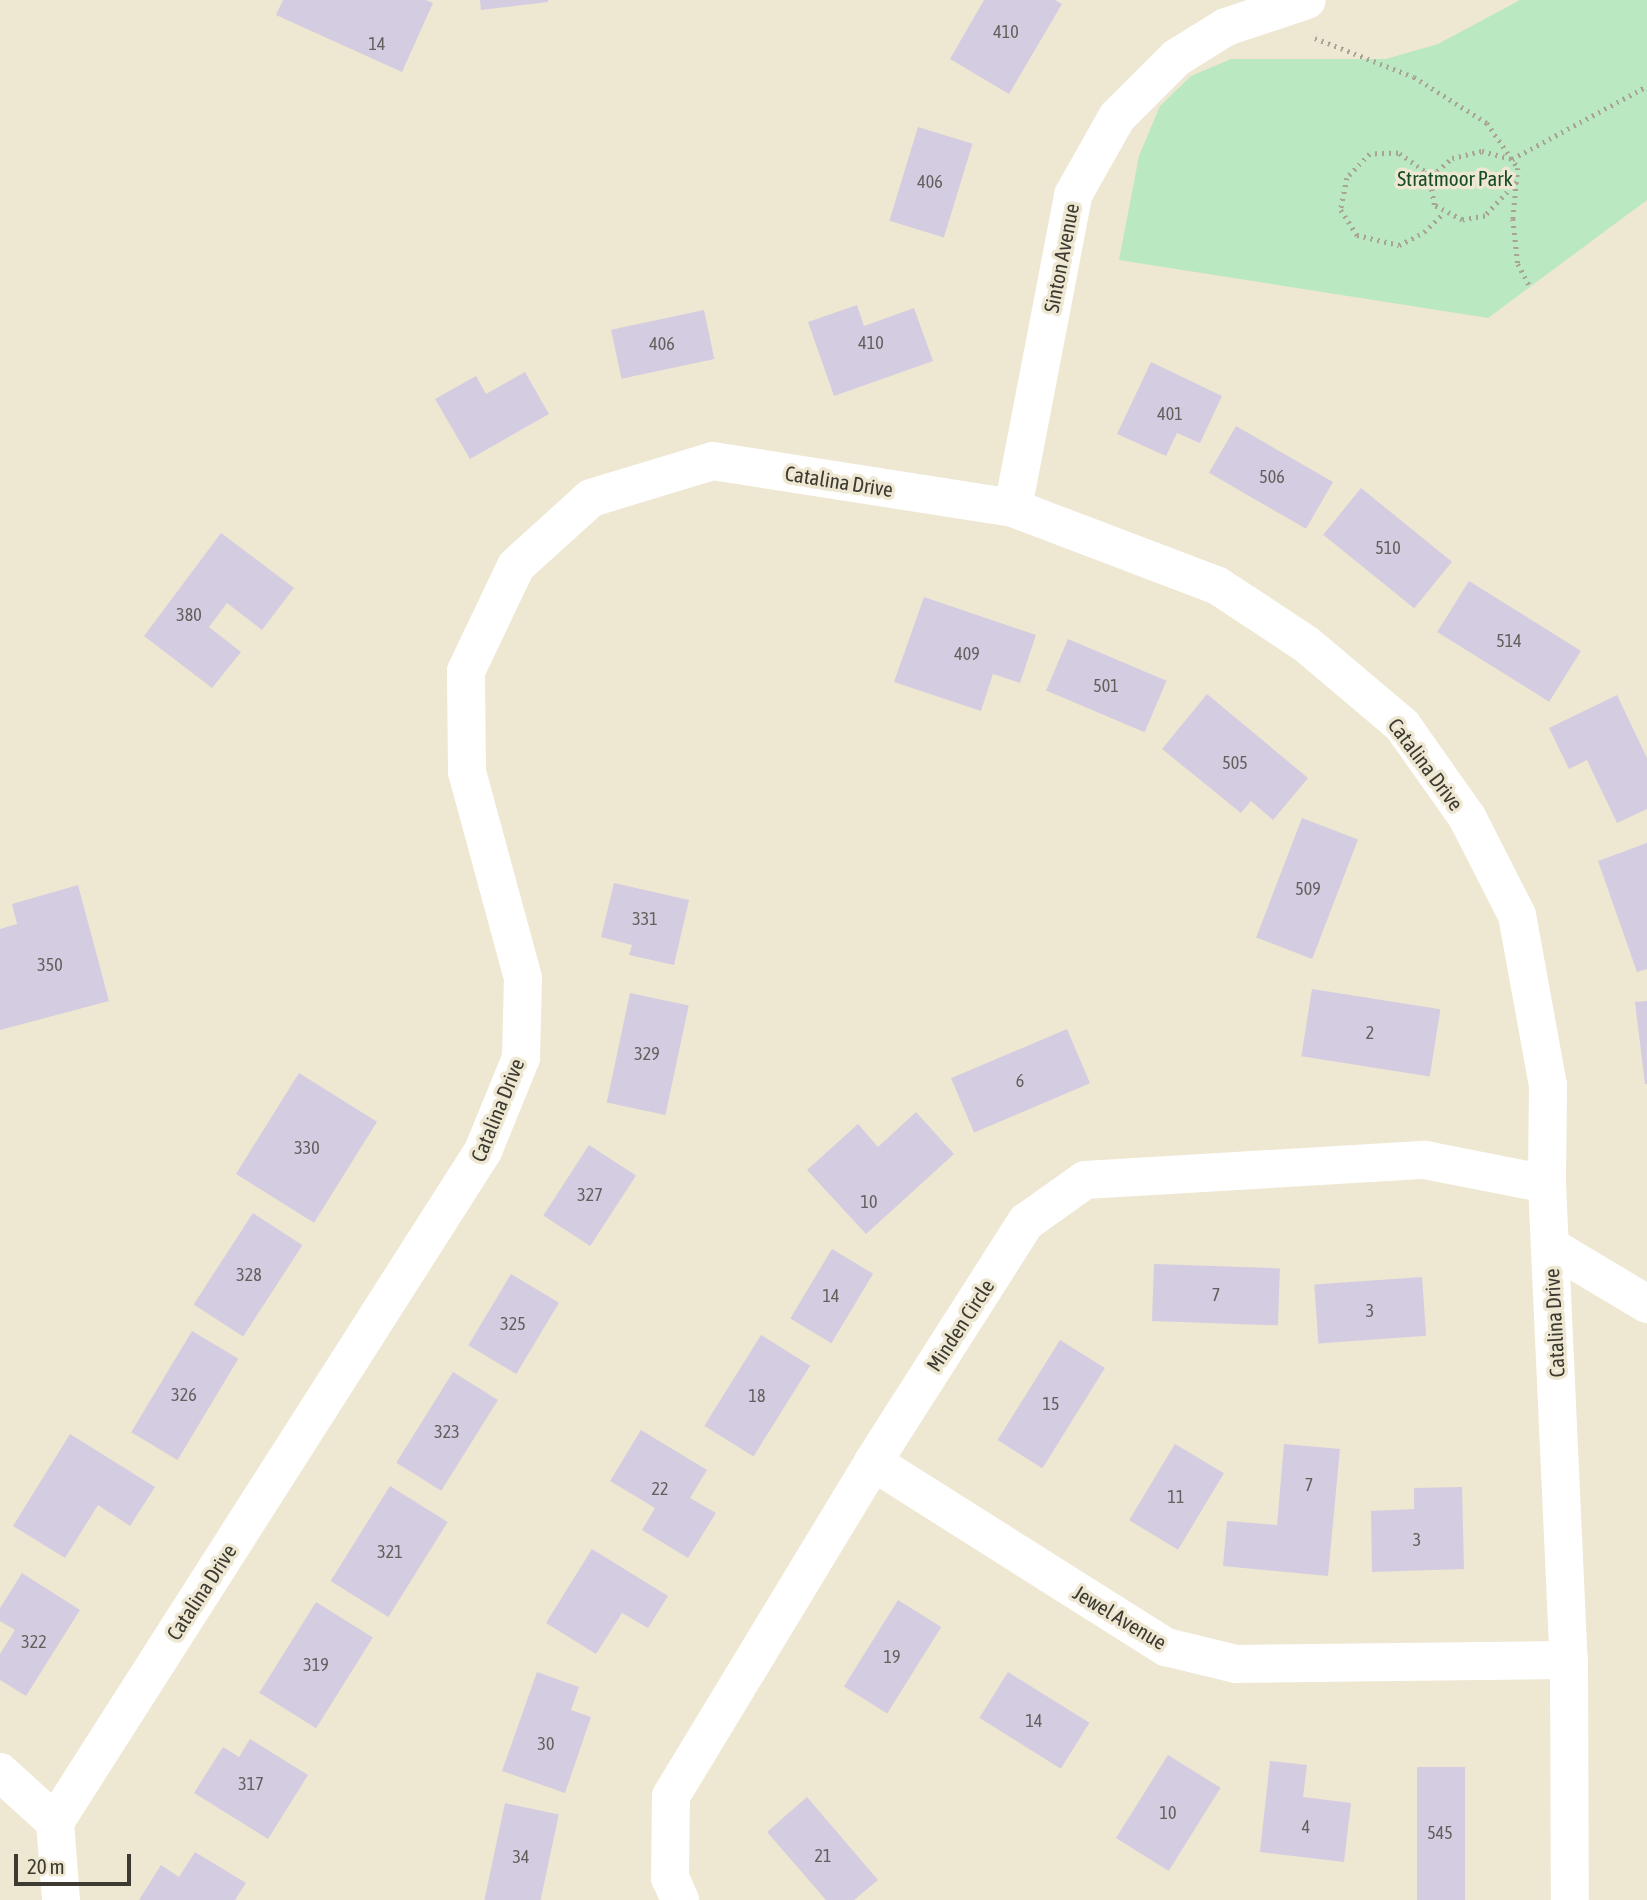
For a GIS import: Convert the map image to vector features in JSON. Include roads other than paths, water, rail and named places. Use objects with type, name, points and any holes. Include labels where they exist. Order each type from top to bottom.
[{"type":"street","name":"Sinton Avenue","points":[[1013,508],[1073,195],[1117,117],[1176,58],[1226,27],[1307,0]]},
{"type":"street","name":"Catalina Drive","points":[[55,1822],[484,1152],[521,1058],[523,978],[467,772],[466,671],[516,566],[591,498],[713,461],[1013,508],[1218,586],[1306,644],[1402,725],[1467,817],[1517,915],[1548,1086],[1547,1184],[1569,1660],[1570,1900]]},
{"type":"street","name":"Minden Circle","points":[[680,1900],[670,1878],[671,1796],[873,1462],[1026,1222],[1086,1180],[1425,1160],[1547,1184]]},
{"type":"street","points":[[1550,1246],[1647,1304]]},
{"type":"street","name":"Jewel Avenue","points":[[873,1462],[1166,1647],[1236,1664],[1569,1660]]},
{"type":"street","points":[[0,1772],[55,1822],[61,1900]]},
{"type":"park label","name":"Stratmoor Park","points":[[1455,178]]}]
